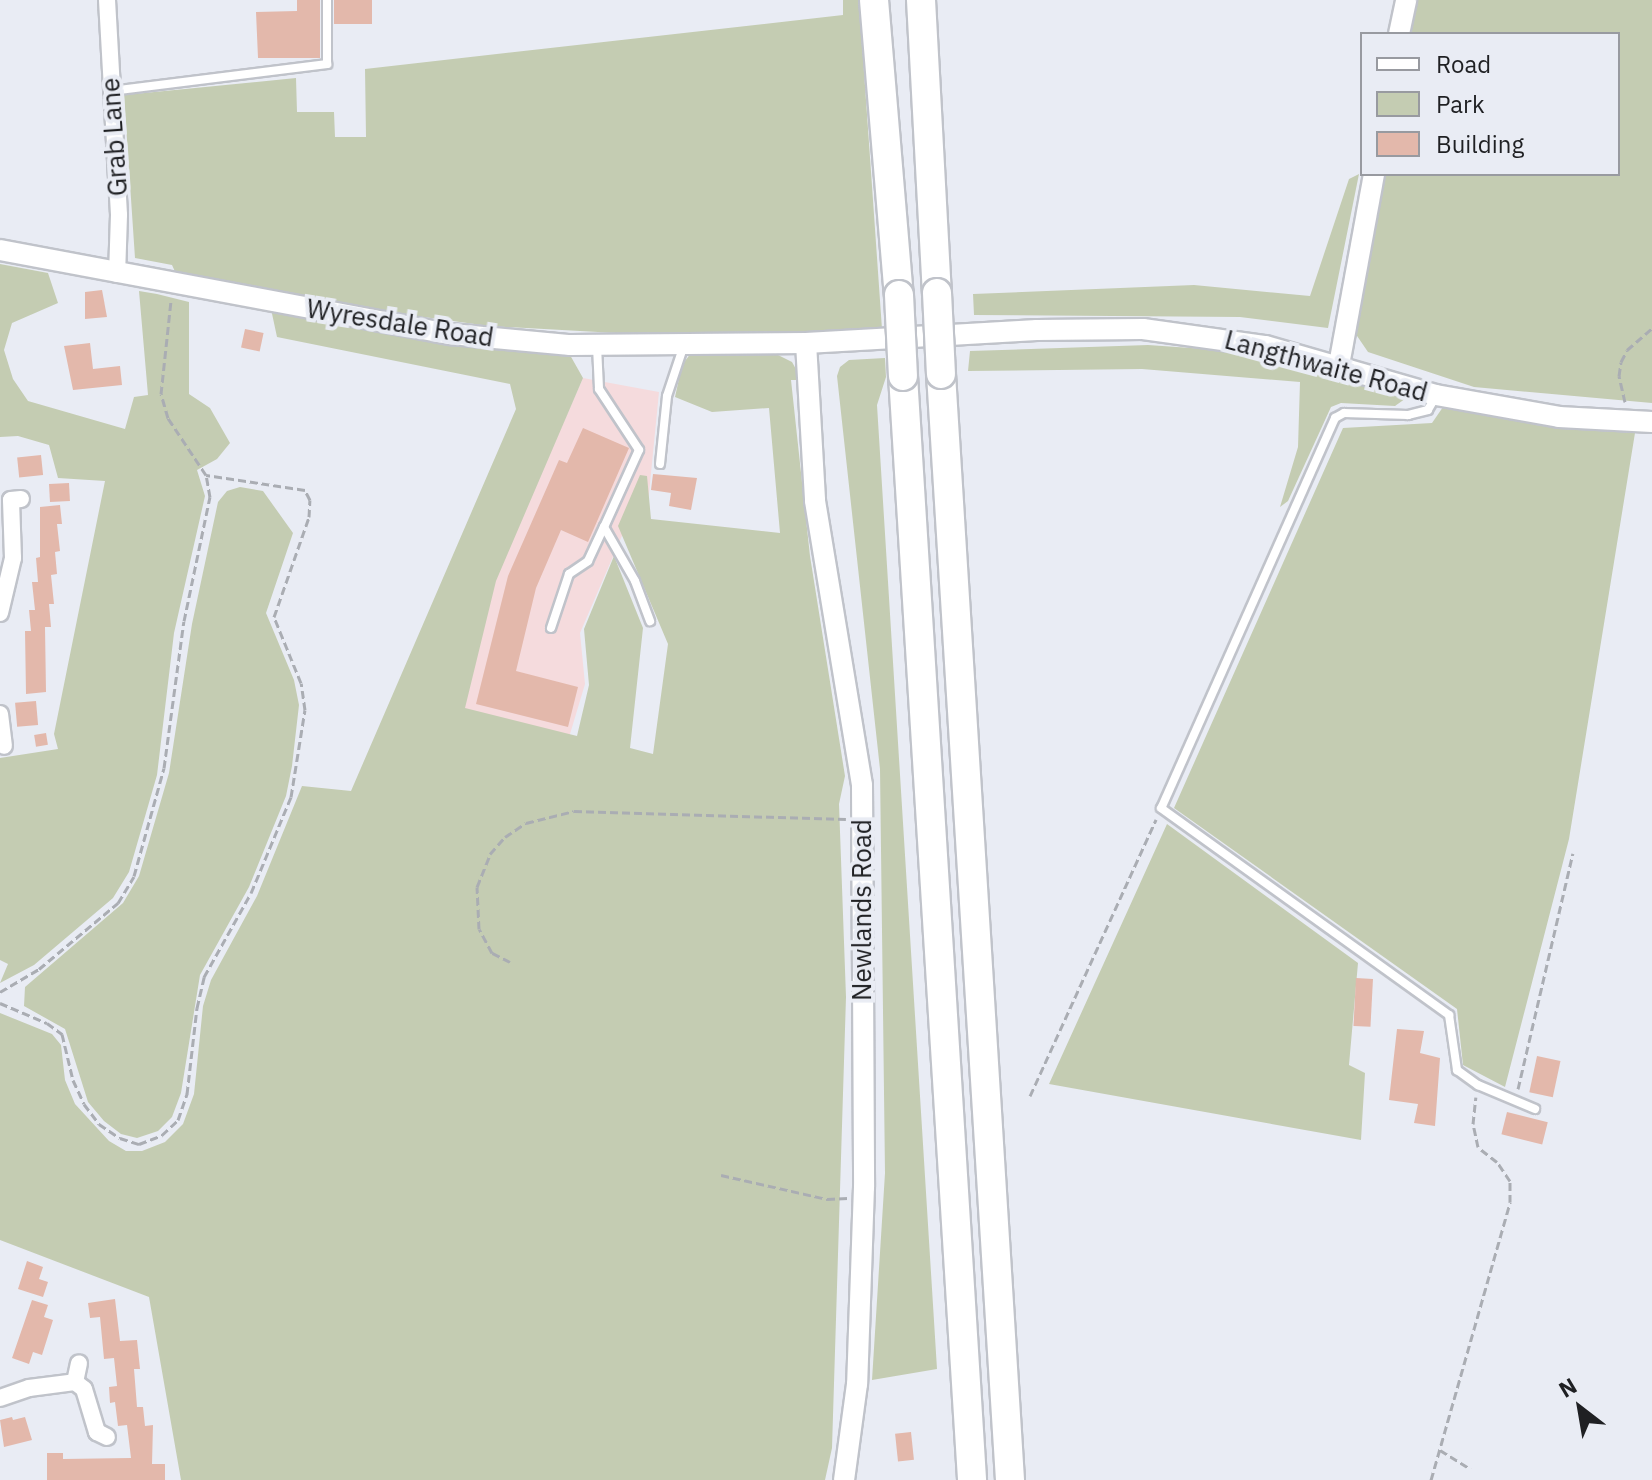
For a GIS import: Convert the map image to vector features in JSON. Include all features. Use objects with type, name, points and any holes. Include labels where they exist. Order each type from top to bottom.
[{"type":"highway","points":[[874,0],[899,295],[972,1480]]},
{"type":"highway","points":[[921,0],[941,374],[1010,1480]]},
{"type":"street","name":"Grab Lane","points":[[107,0],[119,215],[117,274]]},
{"type":"street","points":[[1399,32],[1406,0]]},
{"type":"street","points":[[1339,365],[1374,176]]},
{"type":"street","name":"Wyresdale Road","points":[[0,250],[451,334],[597,345],[806,343]]},
{"type":"street","name":"Langthwaite Road","points":[[806,343],[1037,330],[1143,329],[1266,346],[1436,395],[1559,417],[1652,422]]},
{"type":"street","name":"Newlands Road","points":[[806,343],[815,501],[862,785],[863,1197],[857,1384],[844,1480]]},
{"type":"street","points":[[0,613],[11,500],[21,499]]},
{"type":"street","points":[[0,714],[4,746]]},
{"type":"street","points":[[75,1382],[79,1363]]},
{"type":"street","points":[[0,1398],[29,1388],[75,1382],[84,1389],[98,1436]]},
{"type":"lane","points":[[110,91],[327,64],[327,0]]},
{"type":"lane","points":[[551,628],[569,574],[588,561],[639,450],[599,389],[597,345]]},
{"type":"lane","points":[[660,464],[667,396],[684,345]]},
{"type":"lane","points":[[1436,395],[1428,410],[1408,415],[1344,413],[1335,418],[1161,808],[1449,1015],[1457,1070],[1478,1085],[1535,1109]]},
{"type":"lane","points":[[604,527],[635,581],[650,621]]},
{"type":"path","points":[[0,992],[39,969],[118,903],[134,876],[164,768],[184,621],[210,497],[206,475],[168,418],[161,394],[172,284]]},
{"type":"path","points":[[1625,422],[1621,362],[1627,350],[1652,328]]},
{"type":"path","points":[[0,1003],[47,1023],[62,1034],[84,1104],[99,1124],[120,1138],[139,1144],[162,1135],[178,1120],[187,1094],[197,1008],[204,977],[251,893],[291,797],[305,710],[301,683],[274,617],[309,517],[310,500],[305,490],[206,475]]},
{"type":"path","points":[[1030,1096],[1161,808]]},
{"type":"path","points":[[510,962],[492,953],[479,929],[477,887],[490,854],[505,837],[526,823],[574,811],[862,820]]},
{"type":"path","points":[[1515,1101],[1573,853]]},
{"type":"path","points":[[1431,1480],[1510,1202],[1510,1181],[1497,1162],[1478,1147],[1473,1124],[1478,1085]]},
{"type":"path","points":[[721,1175],[827,1199],[863,1197]]},
{"type":"path","points":[[1440,1450],[1470,1469]]},
{"type":"shaded area","points":[[583,378],[659,392],[645,534],[624,531],[580,633],[585,684],[561,764],[423,741]]},
{"type":"green space","points":[[843,0],[859,0],[882,329],[670,336],[489,326],[293,299],[177,276],[172,265],[135,258],[124,95],[296,78],[297,112],[334,112],[335,137],[366,137],[365,69],[843,15]]},
{"type":"green space","points":[[1417,0],[1652,0],[1652,403],[1474,387],[1368,352],[1353,330],[1383,176],[1620,176],[1620,32],[1410,32]]},
{"type":"green space","points":[[1359,174],[1328,328],[1240,317],[974,315],[973,294],[1194,285],[1310,296],[1349,179]]},
{"type":"green space","points":[[0,264],[48,273],[58,303],[12,323],[4,350],[13,379],[28,401],[125,429],[134,397],[148,395],[139,291],[157,294],[189,302],[189,394],[210,408],[230,443],[217,459],[197,470],[205,496],[174,633],[157,775],[129,872],[113,898],[34,965],[0,983],[8,964],[0,960],[0,758],[58,749],[54,734],[105,481],[58,478],[49,445],[18,436],[0,437]]},
{"type":"green space","points":[[271,309],[455,343],[570,355],[583,378],[496,581],[465,708],[577,736],[589,685],[584,629],[614,556],[643,628],[630,748],[653,754],[668,644],[618,526],[640,475],[647,476],[651,519],[780,533],[769,408],[712,412],[675,397],[682,365],[691,353],[772,352],[792,362],[797,371],[798,380],[791,380],[810,556],[845,776],[839,804],[846,997],[832,1448],[825,1480],[181,1480],[149,1297],[0,1240],[0,1013],[52,1034],[61,1045],[65,1080],[75,1104],[109,1141],[126,1151],[142,1151],[165,1142],[183,1124],[194,1094],[203,1006],[211,980],[257,896],[302,786],[351,791],[516,409],[510,384],[277,337]]},
{"type":"green space","points":[[1148,345],[1248,352],[1328,366],[1409,396],[1395,406],[1341,403],[1331,407],[1288,501],[1280,507],[1298,447],[1300,382],[1142,369],[968,371],[970,351]]},
{"type":"green space","points":[[885,358],[886,377],[877,405],[937,1369],[872,1380],[885,1173],[880,769],[837,376],[840,367],[849,360]]},
{"type":"green space","points":[[1443,407],[1530,421],[1536,425],[1635,433],[1569,839],[1505,1087],[1463,1065],[1457,1009],[1174,808],[1343,428],[1432,423]]},
{"type":"green space","points":[[240,487],[263,491],[293,533],[266,613],[294,680],[299,705],[292,766],[286,796],[249,887],[200,975],[181,1093],[172,1117],[158,1131],[137,1138],[121,1134],[104,1121],[88,1102],[65,1029],[24,1006],[25,987],[123,903],[139,876],[169,773],[192,624],[218,502],[227,491]]},
{"type":"green space","points":[[1167,824],[1358,963],[1349,1065],[1365,1073],[1361,1140],[1049,1084]]},
{"type":"building","points":[[297,0],[320,0],[320,58],[258,58],[256,12],[297,11]]},
{"type":"building","points":[[334,0],[372,0],[372,24],[334,24]]},
{"type":"building","points":[[102,290],[107,317],[85,319],[85,292]]},
{"type":"building","points":[[245,329],[264,333],[260,352],[241,348]]},
{"type":"building","points":[[90,343],[93,369],[120,366],[122,385],[73,390],[64,346]]},
{"type":"building","points":[[583,428],[629,448],[588,542],[561,530],[536,588],[516,671],[578,687],[568,727],[476,704],[508,576],[559,460],[567,463]]},
{"type":"building","points":[[41,455],[43,475],[19,477],[17,458]]},
{"type":"building","points":[[653,474],[697,478],[691,510],[669,506],[671,493],[651,490]]},
{"type":"building","points":[[69,483],[70,501],[50,502],[49,484]]},
{"type":"building","points":[[60,505],[62,524],[57,524],[60,551],[55,552],[57,574],[51,575],[54,604],[49,604],[51,627],[45,627],[46,692],[26,694],[25,631],[31,631],[29,610],[35,610],[32,582],[38,582],[36,558],[40,557],[40,507]]},
{"type":"building","points":[[36,701],[38,725],[17,727],[15,703]]},
{"type":"building","points":[[46,733],[48,745],[36,747],[34,735]]},
{"type":"building","points":[[1356,978],[1373,979],[1370,1027],[1353,1026]]},
{"type":"building","points":[[1397,1029],[1424,1031],[1420,1053],[1440,1058],[1435,1126],[1414,1123],[1418,1104],[1389,1100]]},
{"type":"building","points":[[1537,1056],[1560,1061],[1553,1097],[1529,1092]]},
{"type":"building","points":[[1507,1112],[1548,1122],[1542,1144],[1501,1134]]},
{"type":"building","points":[[27,1261],[43,1267],[39,1279],[48,1282],[43,1297],[18,1289]]},
{"type":"building","points":[[115,1299],[120,1341],[137,1340],[140,1369],[134,1369],[137,1407],[143,1407],[145,1426],[153,1425],[152,1464],[165,1464],[165,1480],[47,1480],[47,1453],[63,1453],[63,1459],[131,1458],[127,1425],[118,1426],[115,1402],[110,1403],[109,1387],[117,1386],[114,1358],[104,1359],[100,1317],[90,1318],[88,1303]]},
{"type":"building","points":[[32,1300],[48,1305],[44,1317],[53,1320],[42,1355],[33,1352],[29,1364],[12,1358]]},
{"type":"building","points":[[12,1417],[13,1420],[25,1417],[32,1440],[4,1447],[0,1420]]},
{"type":"building","points":[[911,1432],[914,1460],[898,1462],[895,1434]]}]
